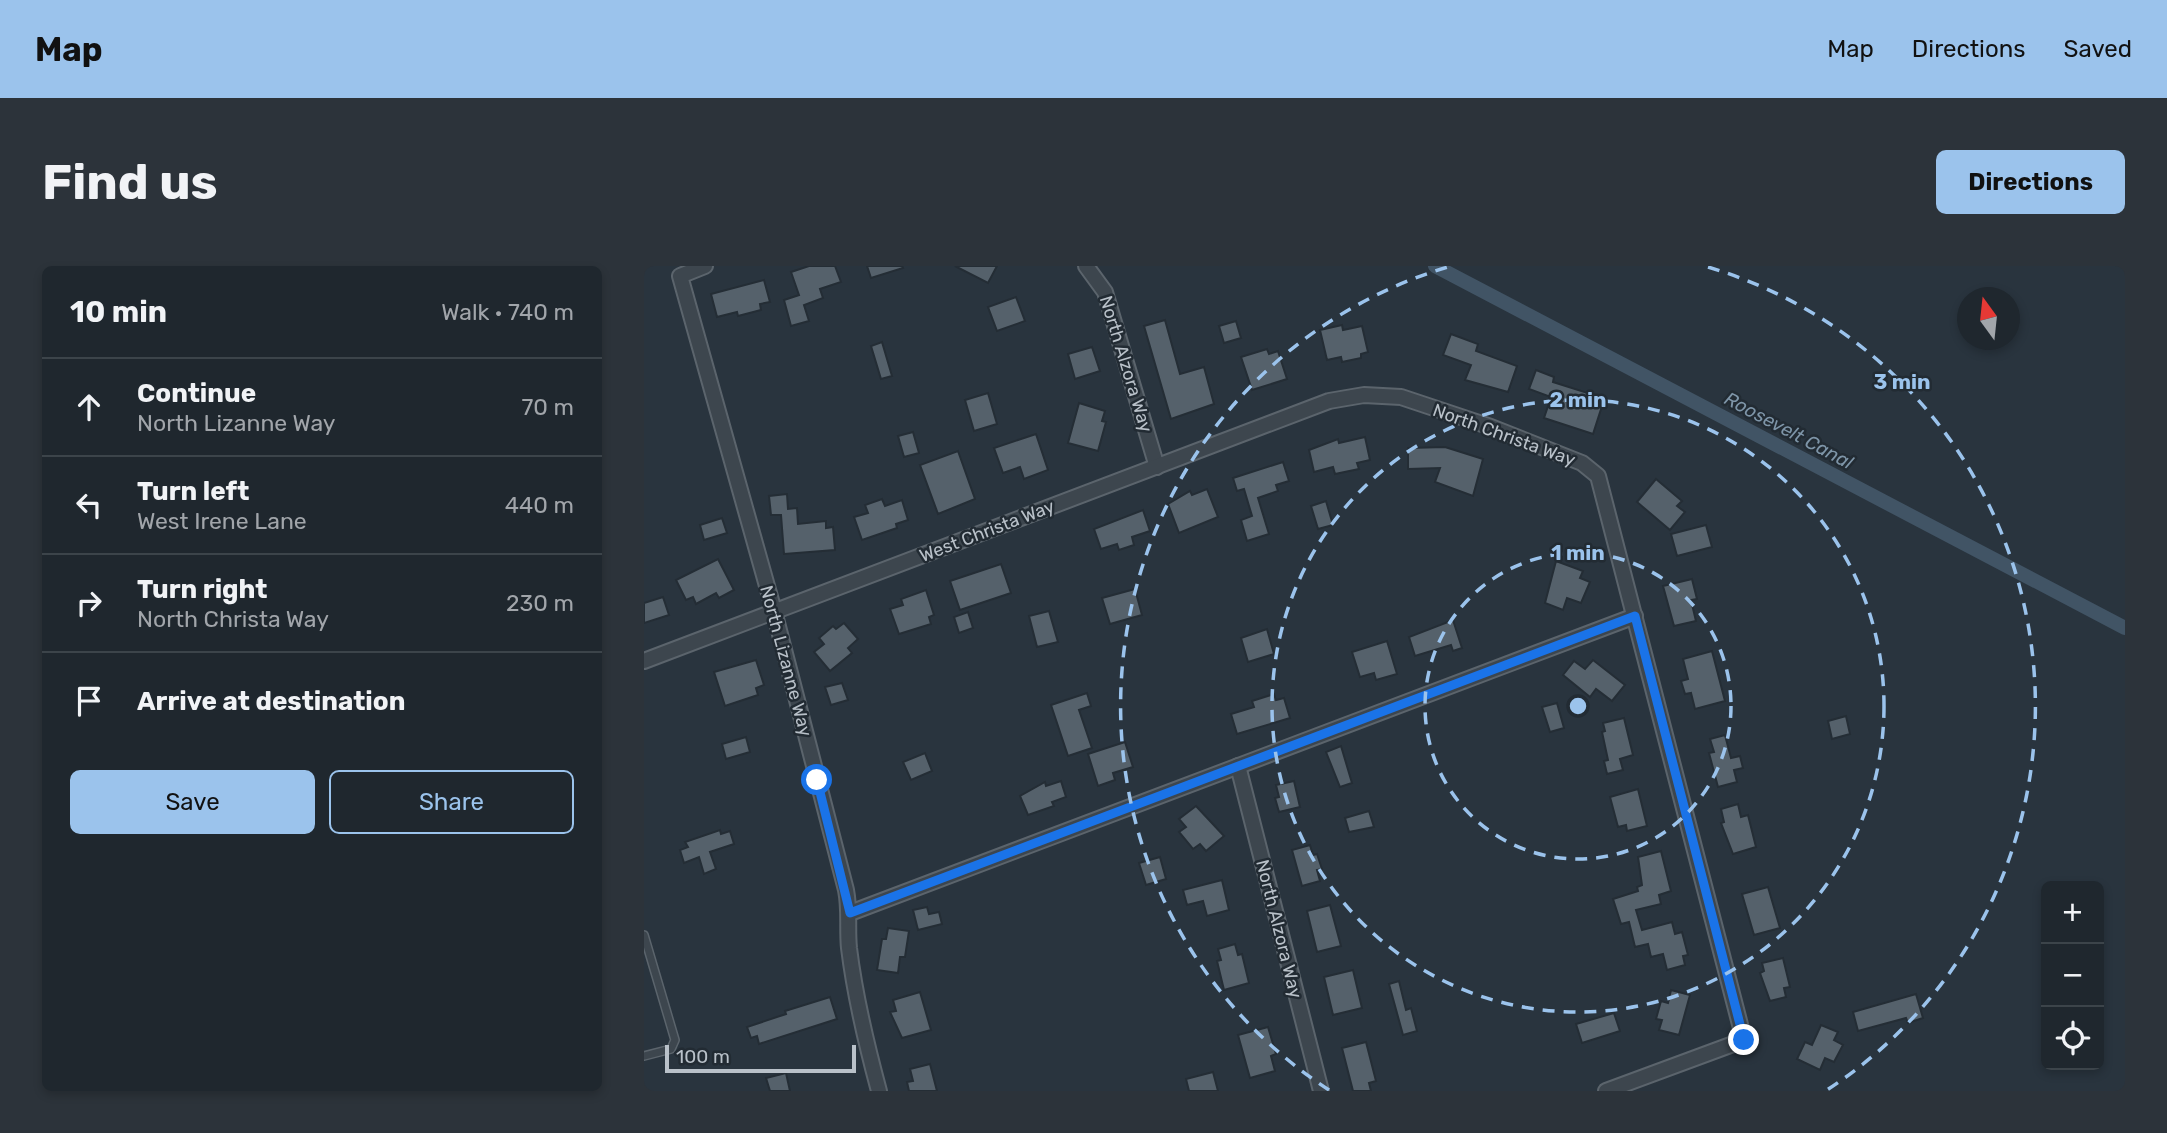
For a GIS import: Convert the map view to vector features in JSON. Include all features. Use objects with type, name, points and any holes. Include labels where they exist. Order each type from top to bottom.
[{"type":"street","name":"North Lizanne Way","points":[[705,266],[680,276],[774,611],[850,913],[848,937],[857,1011],[879,1091]]},
{"type":"street","name":"North Alzora Way","points":[[1086,266],[1105,292],[1157,467]]},
{"type":"street","name":"North Christa Way","points":[[1329,401],[1364,395],[1401,397],[1491,427],[1582,463],[1598,476],[1744,1040],[1606,1091]]},
{"type":"street","name":"West Christa Way","points":[[644,661],[1329,401]]},
{"type":"street","points":[[850,913],[1635,616]]},
{"type":"street","name":"North Alzora Way","points":[[1238,766],[1321,1091]]},
{"type":"lane","points":[[644,935],[675,1040],[671,1049],[644,1056]]},
{"type":"building","points":[[809,266],[835,266],[841,282],[820,289],[823,298],[804,305],[809,321],[791,326],[784,300],[799,295],[791,272]]},
{"type":"building","points":[[867,266],[902,266],[903,268],[871,278]]},
{"type":"building","points":[[955,266],[997,266],[988,283]]},
{"type":"building","points":[[764,280],[770,302],[760,304],[761,310],[738,316],[737,312],[717,317],[711,294]]},
{"type":"building","points":[[1016,297],[1025,321],[997,331],[988,307]]},
{"type":"building","points":[[1165,320],[1180,374],[1204,367],[1214,404],[1171,419],[1144,326]]},
{"type":"building","points":[[1236,321],[1241,338],[1224,343],[1219,326]]},
{"type":"building","points":[[1342,325],[1343,330],[1362,326],[1368,352],[1361,354],[1361,358],[1342,362],[1341,357],[1327,360],[1320,330]]},
{"type":"building","points":[[1451,334],[1478,344],[1476,351],[1517,366],[1508,392],[1465,380],[1471,365],[1443,355]]},
{"type":"building","points":[[882,342],[892,376],[881,379],[871,346]]},
{"type":"building","points":[[1092,347],[1100,371],[1075,379],[1068,354]]},
{"type":"building","points":[[1267,349],[1269,354],[1278,351],[1287,379],[1252,390],[1241,357]]},
{"type":"building","points":[[1536,370],[1554,377],[1553,382],[1591,394],[1588,401],[1602,406],[1593,434],[1544,418],[1551,397],[1529,389]]},
{"type":"building","points":[[988,393],[997,424],[974,431],[965,400]]},
{"type":"building","points":[[1079,403],[1105,411],[1102,421],[1106,422],[1098,451],[1068,443]]},
{"type":"building","points":[[913,432],[919,453],[904,457],[898,436]]},
{"type":"building","points":[[1036,434],[1048,470],[1024,479],[1020,467],[1003,473],[994,448]]},
{"type":"building","points":[[1365,437],[1370,460],[1357,463],[1359,469],[1335,474],[1333,467],[1314,472],[1309,450],[1338,439],[1339,443]]},
{"type":"building","points":[[1445,447],[1483,459],[1473,496],[1435,482],[1440,468],[1408,469],[1408,448]]},
{"type":"building","points":[[958,451],[975,499],[938,514],[920,465]]},
{"type":"building","points":[[1283,462],[1289,481],[1276,485],[1278,491],[1258,498],[1269,534],[1247,541],[1241,520],[1252,516],[1244,489],[1237,491],[1233,478]]},
{"type":"building","points":[[1656,479],[1682,501],[1677,506],[1685,512],[1670,530],[1637,502]]},
{"type":"building","points":[[1207,489],[1218,517],[1179,533],[1168,504],[1190,491],[1192,495]]},
{"type":"building","points":[[787,494],[788,509],[797,508],[798,524],[826,521],[826,528],[833,527],[835,550],[784,554],[781,515],[771,515],[769,496]]},
{"type":"building","points":[[882,499],[885,506],[902,500],[908,520],[896,524],[897,528],[862,540],[854,517],[868,513],[865,505]]},
{"type":"building","points":[[1326,501],[1333,525],[1318,529],[1311,506]]},
{"type":"building","points":[[1143,510],[1150,531],[1132,537],[1134,545],[1119,550],[1117,544],[1101,549],[1094,529]]},
{"type":"building","points":[[722,518],[727,533],[704,540],[700,525]]},
{"type":"building","points":[[1706,525],[1712,547],[1677,556],[1671,534]]},
{"type":"building","points":[[718,559],[734,590],[719,598],[716,593],[696,604],[693,597],[686,600],[676,580]]},
{"type":"building","points":[[1556,561],[1583,571],[1580,578],[1590,582],[1581,603],[1567,598],[1563,610],[1545,603]]},
{"type":"building","points":[[1001,564],[1011,593],[960,610],[950,581]]},
{"type":"building","points":[[1692,579],[1697,599],[1691,600],[1696,621],[1674,626],[1663,586]]},
{"type":"building","points":[[1135,589],[1142,615],[1110,624],[1102,598]]},
{"type":"building","points":[[926,590],[934,615],[929,617],[931,624],[899,634],[890,609],[903,605],[901,599]]},
{"type":"building","points":[[663,597],[669,615],[644,623],[644,603]]},
{"type":"building","points":[[1049,611],[1058,642],[1037,647],[1029,616]]},
{"type":"building","points":[[968,612],[973,628],[959,633],[954,617]]},
{"type":"building","points":[[1453,620],[1462,648],[1453,651],[1451,645],[1415,656],[1409,637]]},
{"type":"building","points":[[844,623],[858,639],[848,648],[852,653],[830,671],[814,652],[824,644],[819,638],[833,626],[836,629]]},
{"type":"building","points":[[1267,629],[1274,654],[1248,662],[1241,638]]},
{"type":"building","points":[[1387,641],[1397,674],[1376,680],[1374,673],[1360,677],[1352,652]]},
{"type":"building","points":[[1712,651],[1725,701],[1695,709],[1691,693],[1685,694],[1681,681],[1688,679],[1683,659]]},
{"type":"building","points":[[756,660],[764,685],[756,688],[758,695],[725,706],[714,672]]},
{"type":"building","points":[[1593,660],[1625,685],[1612,701],[1596,689],[1590,697],[1563,675],[1574,661],[1585,669]]},
{"type":"building","points":[[842,683],[848,700],[831,705],[825,687]]},
{"type":"building","points":[[1087,693],[1091,706],[1079,710],[1092,748],[1068,756],[1051,705]]},
{"type":"building","points":[[1274,694],[1276,700],[1284,698],[1290,718],[1237,734],[1231,714],[1254,707],[1252,701]]},
{"type":"building","points":[[1557,703],[1564,728],[1550,732],[1542,707]]},
{"type":"building","points":[[1846,716],[1850,734],[1832,739],[1828,721]]},
{"type":"building","points":[[1624,718],[1633,755],[1620,759],[1623,770],[1607,774],[1603,723]]},
{"type":"building","points":[[1725,735],[1731,758],[1740,756],[1743,768],[1734,770],[1737,782],[1718,787],[1709,753],[1714,752],[1710,739]]},
{"type":"building","points":[[746,737],[750,752],[726,759],[722,744]]},
{"type":"building","points":[[1125,742],[1133,767],[1113,773],[1115,780],[1098,786],[1088,754]]},
{"type":"building","points":[[1341,746],[1352,783],[1340,787],[1326,752]]},
{"type":"building","points":[[925,753],[932,771],[911,780],[903,762]]},
{"type":"building","points":[[1061,781],[1066,797],[1052,802],[1054,806],[1028,815],[1020,796],[1045,782],[1046,786]]},
{"type":"building","points":[[1294,781],[1300,807],[1279,812],[1275,798],[1279,797],[1276,785]]},
{"type":"building","points":[[1638,789],[1647,826],[1627,831],[1626,825],[1618,827],[1610,797]]},
{"type":"building","points":[[1738,804],[1741,817],[1748,815],[1756,847],[1733,854],[1721,823],[1724,822],[1721,809]]},
{"type":"building","points":[[1196,806],[1224,836],[1206,851],[1200,844],[1193,849],[1179,832],[1186,827],[1179,819]]},
{"type":"building","points":[[1369,811],[1374,827],[1349,832],[1345,818]]},
{"type":"building","points":[[720,830],[721,834],[730,831],[734,844],[710,852],[716,869],[704,874],[699,857],[684,863],[680,850],[688,847],[685,842]]},
{"type":"building","points":[[1310,845],[1313,855],[1317,854],[1322,869],[1317,870],[1320,881],[1302,886],[1292,850]]},
{"type":"building","points":[[1661,851],[1671,891],[1659,895],[1661,904],[1636,910],[1642,930],[1672,922],[1675,934],[1682,932],[1688,955],[1683,956],[1685,965],[1667,970],[1663,954],[1651,957],[1648,944],[1635,947],[1629,922],[1621,924],[1613,899],[1638,891],[1637,887],[1642,885],[1638,857]]},
{"type":"building","points":[[1160,857],[1166,879],[1146,885],[1139,863]]},
{"type":"building","points":[[1222,880],[1229,910],[1207,916],[1203,901],[1187,905],[1183,890]]},
{"type":"building","points":[[1768,887],[1780,928],[1754,935],[1742,894]]},
{"type":"building","points":[[1330,905],[1341,946],[1317,952],[1307,911]]},
{"type":"building","points":[[927,907],[929,914],[939,912],[942,924],[918,930],[913,910]]},
{"type":"building","points":[[888,928],[909,931],[905,957],[900,957],[898,973],[877,970],[882,939],[886,939]]},
{"type":"building","points":[[1235,944],[1238,955],[1242,954],[1249,983],[1224,990],[1217,961],[1221,960],[1218,949]]},
{"type":"building","points":[[1783,958],[1790,987],[1784,988],[1786,997],[1770,1001],[1760,973],[1764,971],[1762,963]]},
{"type":"building","points":[[1353,970],[1362,1008],[1333,1015],[1324,977]]},
{"type":"building","points":[[1399,981],[1406,1010],[1411,1008],[1417,1031],[1403,1035],[1389,984]]},
{"type":"building","points":[[1671,990],[1690,995],[1679,1035],[1659,1030],[1662,1020],[1656,1019],[1661,1001],[1668,1003]]},
{"type":"building","points":[[920,992],[931,1030],[902,1038],[890,1012],[896,1011],[893,1000]]},
{"type":"building","points":[[1916,994],[1923,1018],[1908,1023],[1906,1018],[1858,1031],[1853,1012]]},
{"type":"building","points":[[830,997],[837,1019],[759,1044],[757,1036],[751,1038],[747,1027],[786,1014],[785,1011]]},
{"type":"building","points":[[1614,1013],[1620,1031],[1582,1043],[1576,1024]]},
{"type":"building","points":[[1821,1025],[1838,1032],[1834,1040],[1843,1045],[1834,1062],[1825,1058],[1820,1070],[1797,1059],[1805,1042],[1812,1045]]},
{"type":"building","points":[[1268,1027],[1276,1054],[1271,1056],[1275,1071],[1250,1078],[1238,1035]]},
{"type":"building","points":[[1366,1042],[1376,1081],[1369,1083],[1371,1091],[1353,1091],[1342,1048]]},
{"type":"building","points":[[930,1064],[937,1091],[909,1091],[907,1082],[913,1081],[910,1069]]},
{"type":"building","points":[[1213,1072],[1218,1091],[1189,1091],[1186,1079]]},
{"type":"building","points":[[786,1073],[790,1091],[770,1091],[766,1078]]},
{"type":"waterway","name":"Roosevelt Canal","points":[[1435,266],[2125,628]]},
{"type":"route","points":[[817,780],[850,913],[1635,616],[1744,1040]]}]
